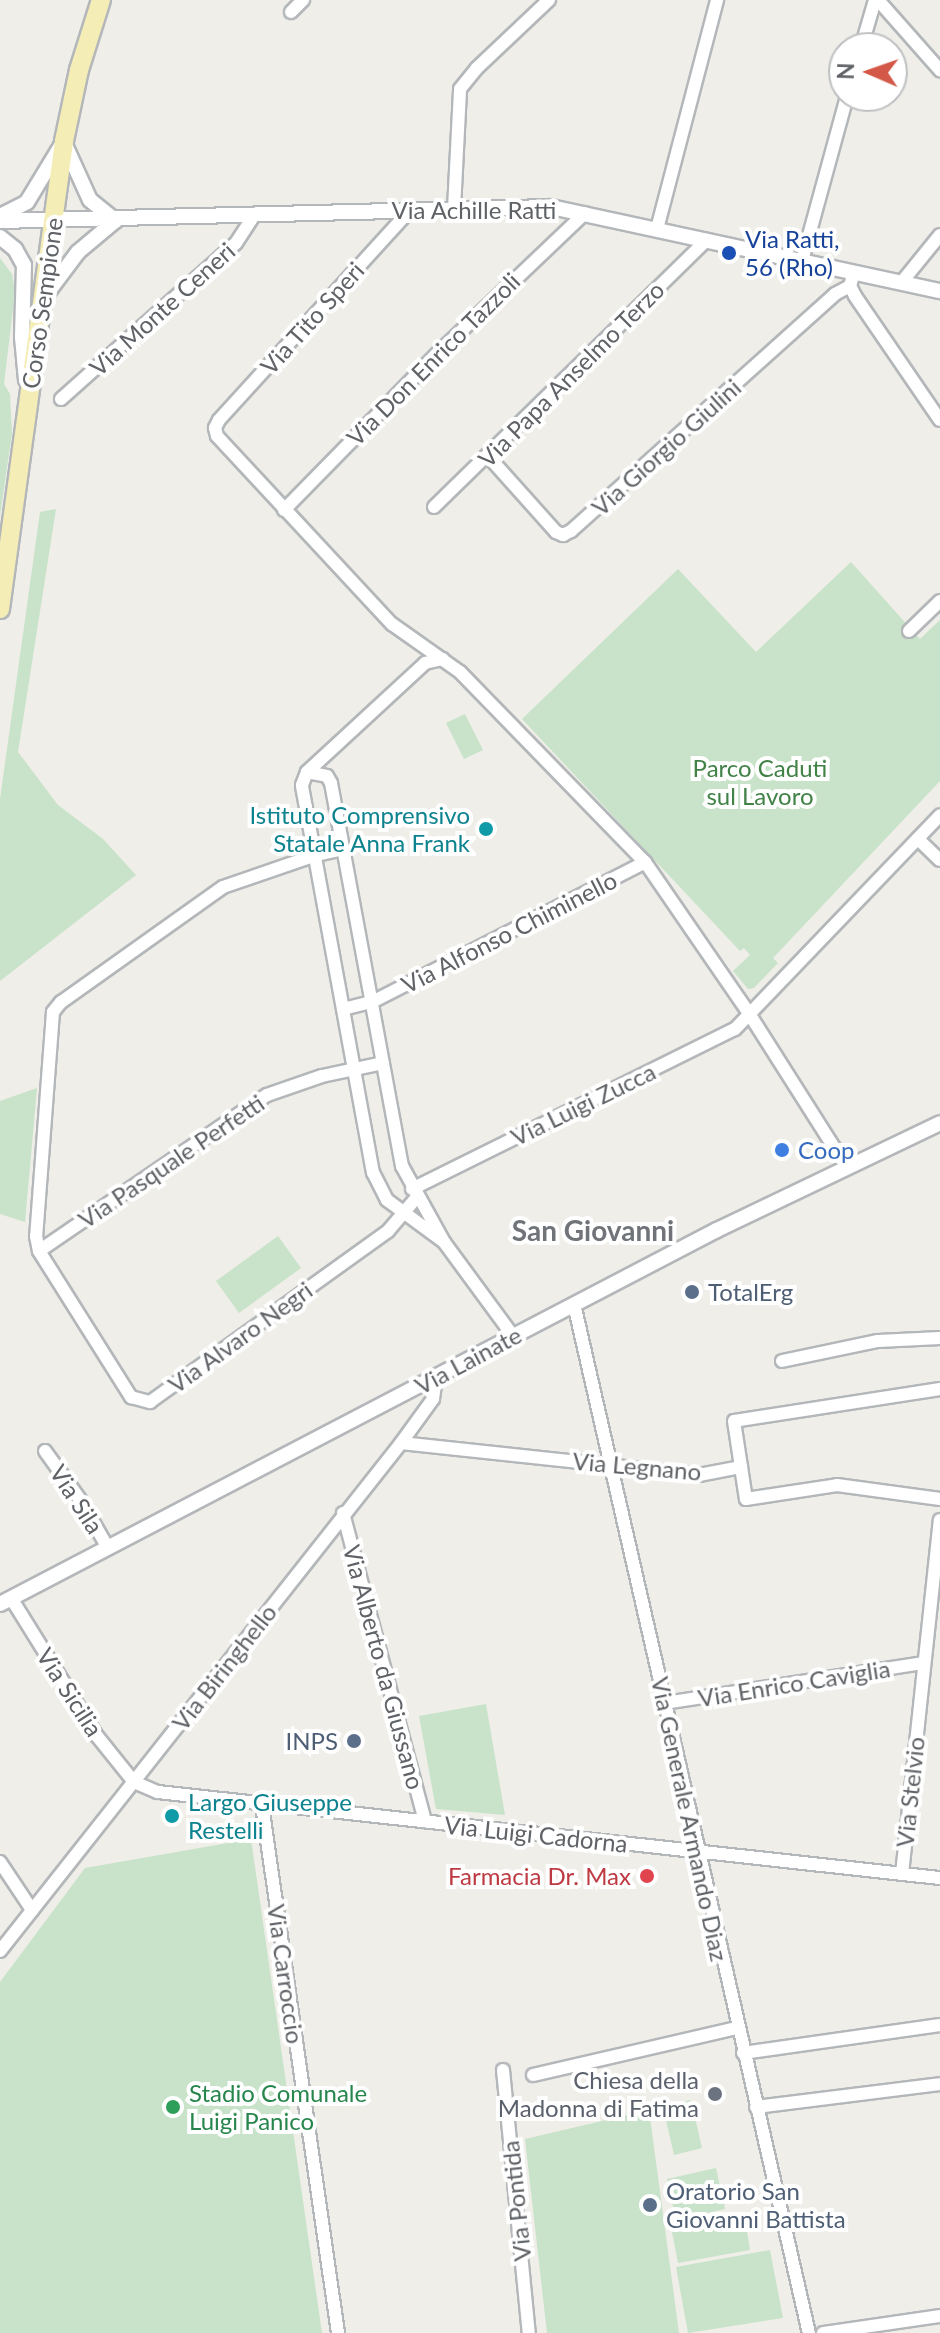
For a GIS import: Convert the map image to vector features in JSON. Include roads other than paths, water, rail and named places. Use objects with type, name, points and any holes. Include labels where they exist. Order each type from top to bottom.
[{"type":"main road","name":"Corso Sempione","points":[[0,609],[64,141],[79,70],[101,0]]},
{"type":"street","points":[[291,12],[303,0]]},
{"type":"street","points":[[454,209],[460,89],[477,68],[549,0]]},
{"type":"street","points":[[657,229],[717,0]]},
{"type":"street","points":[[866,32],[877,0],[940,70]]},
{"type":"street","points":[[802,261],[843,112]]},
{"type":"street","points":[[0,218],[27,202],[64,141]]},
{"type":"street","points":[[45,296],[78,252],[116,221],[90,200],[64,141]]},
{"type":"street","name":"Via Achille Ratti","points":[[0,218],[116,221],[532,206],[585,213],[802,261],[852,279],[901,283],[940,291]]},
{"type":"street","name":"Via Tito Speri","points":[[284,510],[217,436],[215,428],[411,209]]},
{"type":"street","name":"Via Don Enrico Tazzoli","points":[[284,510],[437,354],[585,213]]},
{"type":"street","name":"Via Monte Ceneri","points":[[61,399],[236,243],[255,214]]},
{"type":"street","points":[[901,283],[940,235]]},
{"type":"street","points":[[0,237],[15,249],[24,265],[22,337],[29,401]]},
{"type":"street","name":"Via Papa Anselmo Terzo","points":[[434,507],[707,240]]},
{"type":"street","points":[[852,279],[940,420]]},
{"type":"street","name":"Via Giorgio Giulini","points":[[488,456],[556,532],[563,535],[852,279]]},
{"type":"street","points":[[284,510],[392,624],[460,672],[645,862],[750,1015],[847,1168]]},
{"type":"street","points":[[909,631],[940,601]]},
{"type":"street","points":[[443,659],[425,663],[307,772],[302,785],[373,1173],[387,1200],[444,1242]]},
{"type":"street","points":[[307,772],[327,776],[331,783],[402,1166],[444,1242],[513,1336]]},
{"type":"street","name":"Via Luigi Zucca","points":[[412,1189],[735,1029],[940,815]]},
{"type":"street","points":[[918,839],[940,860]]},
{"type":"street","points":[[39,1251],[36,1236],[53,1012],[61,1002],[223,887],[316,855],[344,849]]},
{"type":"street","name":"Via Alfonso Chiminello","points":[[343,1009],[372,1002],[645,862]]},
{"type":"street","name":"Via Pasquale Perfetti","points":[[39,1251],[267,1095],[354,1068],[383,1063]]},
{"type":"street","name":"Via Lainate","points":[[6,1601],[574,1304],[940,1123]]},
{"type":"street","points":[[387,1200],[399,1201],[412,1189]]},
{"type":"street","points":[[404,1211],[412,1189]]},
{"type":"street","name":"Via Alvaro Negri","points":[[39,1251],[131,1397],[150,1402],[388,1231],[404,1211]]},
{"type":"street","name":"Via Generale Armando Diaz","points":[[574,1304],[809,2333]]},
{"type":"street","points":[[782,1361],[878,1341],[940,1338]]},
{"type":"street","name":"Via Biringhello","points":[[0,1951],[401,1443],[433,1399],[436,1378]]},
{"type":"street","points":[[940,1389],[734,1421],[746,1499],[837,1485],[940,1499]]},
{"type":"street","name":"Via Legnano","points":[[401,1443],[699,1475],[741,1467]]},
{"type":"street","name":"Via Sila","points":[[45,1451],[81,1501],[108,1548]]},
{"type":"street","name":"Via Alberto da Giussano","points":[[343,1513],[425,1821]]},
{"type":"street","name":"Via Stelvio","points":[[902,1874],[940,1520]]},
{"type":"street","name":"Via Sicilia","points":[[6,1601],[97,1736],[134,1782]]},
{"type":"street","name":"Via Enrico Caviglia","points":[[665,1703],[923,1663]]},
{"type":"street","name":"Via Luigi Cadorna","points":[[134,1782],[158,1792],[262,1805],[940,1878]]},
{"type":"street","name":"Via Carroccio","points":[[262,1805],[338,2333]]},
{"type":"street","points":[[0,1862],[32,1910]]},
{"type":"street","points":[[743,2053],[940,2025]]},
{"type":"street","points":[[533,2075],[737,2028]]},
{"type":"street","name":"Via Pontida","points":[[503,2070],[529,2333]]},
{"type":"street","points":[[756,2107],[940,2084]]},
{"type":"street","points":[[823,2333],[940,2316]]},
{"type":"place","name":"Via Ratti, 56 (Rho)","points":[[729,253]]},
{"type":"place","name":"Istituto Comprensivo Statale Anna Frank","points":[[486,829]]},
{"type":"place","name":"Coop","points":[[782,1150]]},
{"type":"place","name":"TotalErg","points":[[692,1292]]},
{"type":"place","name":"INPS","points":[[354,1741]]},
{"type":"place","name":"Largo Giuseppe Restelli","points":[[172,1816]]},
{"type":"place","name":"Farmacia Dr. Max","points":[[647,1876]]},
{"type":"place","name":"Chiesa della Madonna di Fatima","points":[[715,2094]]},
{"type":"place","name":"Stadio Comunale Luigi Panico","points":[[173,2107]]},
{"type":"place","name":"Oratorio San Giovanni Battista","points":[[650,2205]]},
{"type":"district","name":"San Giovanni","points":[[593,1230]]},
{"type":"park label","name":"Parco Caduti sul Lavoro","points":[[760,782]]}]
